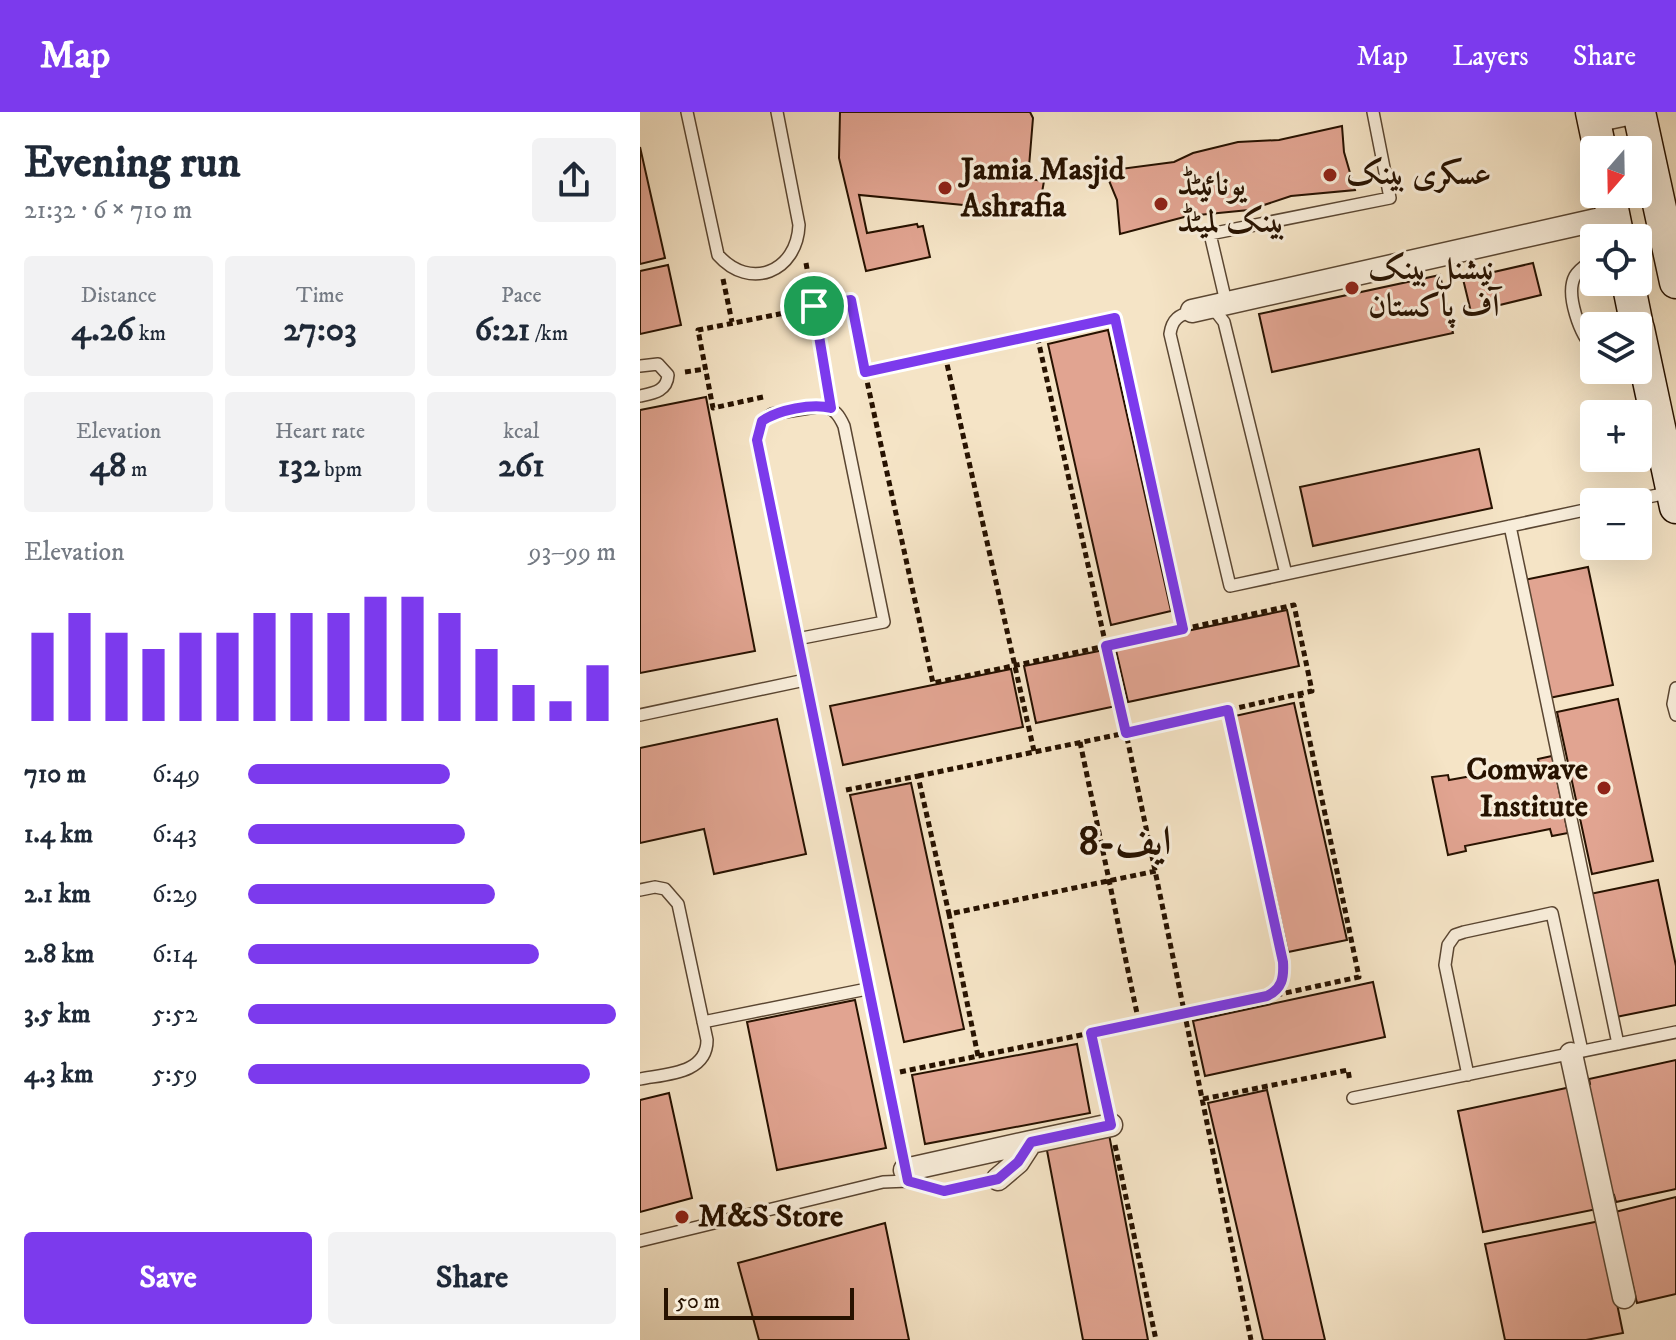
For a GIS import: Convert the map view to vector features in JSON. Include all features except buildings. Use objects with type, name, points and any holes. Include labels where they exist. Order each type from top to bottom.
[{"type":"street","points":[[1595,128],[1638,112],[1676,282]]},
{"type":"street","points":[[1192,311],[1615,223]]},
{"type":"street","points":[[1650,384],[1675,497]]},
{"type":"street","points":[[1576,1052],[1624,1297]]},
{"type":"street","points":[[906,1176],[1031,1142],[1111,1125]]},
{"type":"street","points":[[998,1179],[1018,1162],[1031,1142]]},
{"type":"lane","points":[[687,112],[718,255],[733,268],[751,274],[781,267],[794,252],[799,238],[777,112]]},
{"type":"lane","points":[[1226,302],[1210,234],[1390,198],[1373,112]]},
{"type":"lane","points":[[1580,271],[1576,274],[1572,294],[1580,328]]},
{"type":"lane","points":[[1286,574],[1224,322],[1217,313],[1207,309],[1179,315],[1172,324],[1170,334],[1230,586],[1286,574],[1580,511]]},
{"type":"lane","points":[[640,366],[658,364],[668,375],[662,389],[640,396]]},
{"type":"lane","points":[[797,639],[884,622],[844,426],[840,416],[831,408],[822,406],[772,414],[762,421],[757,440],[884,1075],[906,1176]]},
{"type":"lane","points":[[1652,499],[1675,497]]},
{"type":"lane","points":[[1510,526],[1618,1044]]},
{"type":"lane","points":[[640,715],[805,680]]},
{"type":"lane","points":[[1676,688],[1673,704],[1676,715]]},
{"type":"lane","points":[[640,890],[665,889],[678,904],[707,1051],[694,1066],[640,1079]]},
{"type":"lane","points":[[1468,1075],[1445,965],[1448,945],[1455,935],[1464,932],[1552,913],[1576,1052]]},
{"type":"lane","points":[[703,1022],[867,989]]},
{"type":"lane","points":[[1353,1098],[1676,1032]]},
{"type":"lane","points":[[640,1241],[906,1176],[944,1191],[998,1179]]},
{"type":"path","points":[[799,225],[831,408]]},
{"type":"path","points":[[718,255],[732,322]]},
{"type":"path","points":[[768,396],[713,408],[698,330],[851,300],[933,683],[1294,605],[1312,691],[828,794]]},
{"type":"path","points":[[865,372],[1115,318],[1183,629]]},
{"type":"path","points":[[1037,335],[1156,871],[1251,1340]]},
{"type":"path","points":[[945,355],[1034,751]]},
{"type":"path","points":[[812,387],[827,385]]},
{"type":"path","points":[[884,1075],[1359,977],[1300,694]]},
{"type":"path","points":[[1228,710],[1283,962],[1282,983],[1277,992],[1267,996]]},
{"type":"path","points":[[1080,742],[1139,1023]]},
{"type":"path","points":[[918,776],[978,1056]]},
{"type":"path","points":[[949,914],[1156,871]]},
{"type":"path","points":[[1091,1033],[1156,1340]]},
{"type":"path","points":[[1203,1099],[1348,1070],[1353,1098]]},
{"type":"place","name":"عسکری بینک","points":[[1330,175]]},
{"type":"place","name":"Jamia Masjid Ashrafia","points":[[945,188]]},
{"type":"place","name":"یونائیٹڈ بینک لمیٹڈ","points":[[1161,204]]},
{"type":"place","name":"نیشنل بینک آف پاکستان","points":[[1352,288]]},
{"type":"place","name":"Comwave Institute","points":[[1604,788]]},
{"type":"place","name":"M&S Store","points":[[682,1217]]},
{"type":"district","name":"ایف-8","points":[[1125,843]]},
{"type":"route","points":[[851,300],[865,372],[1115,318],[1183,629],[1106,646],[1126,733],[1228,710],[1283,962],[1282,983],[1277,992],[1267,996],[1091,1033],[1111,1125],[1031,1142],[1018,1162],[998,1179],[944,1191],[908,1181],[757,440],[762,421],[772,414],[822,406],[831,408],[814,306],[851,300]]}]
